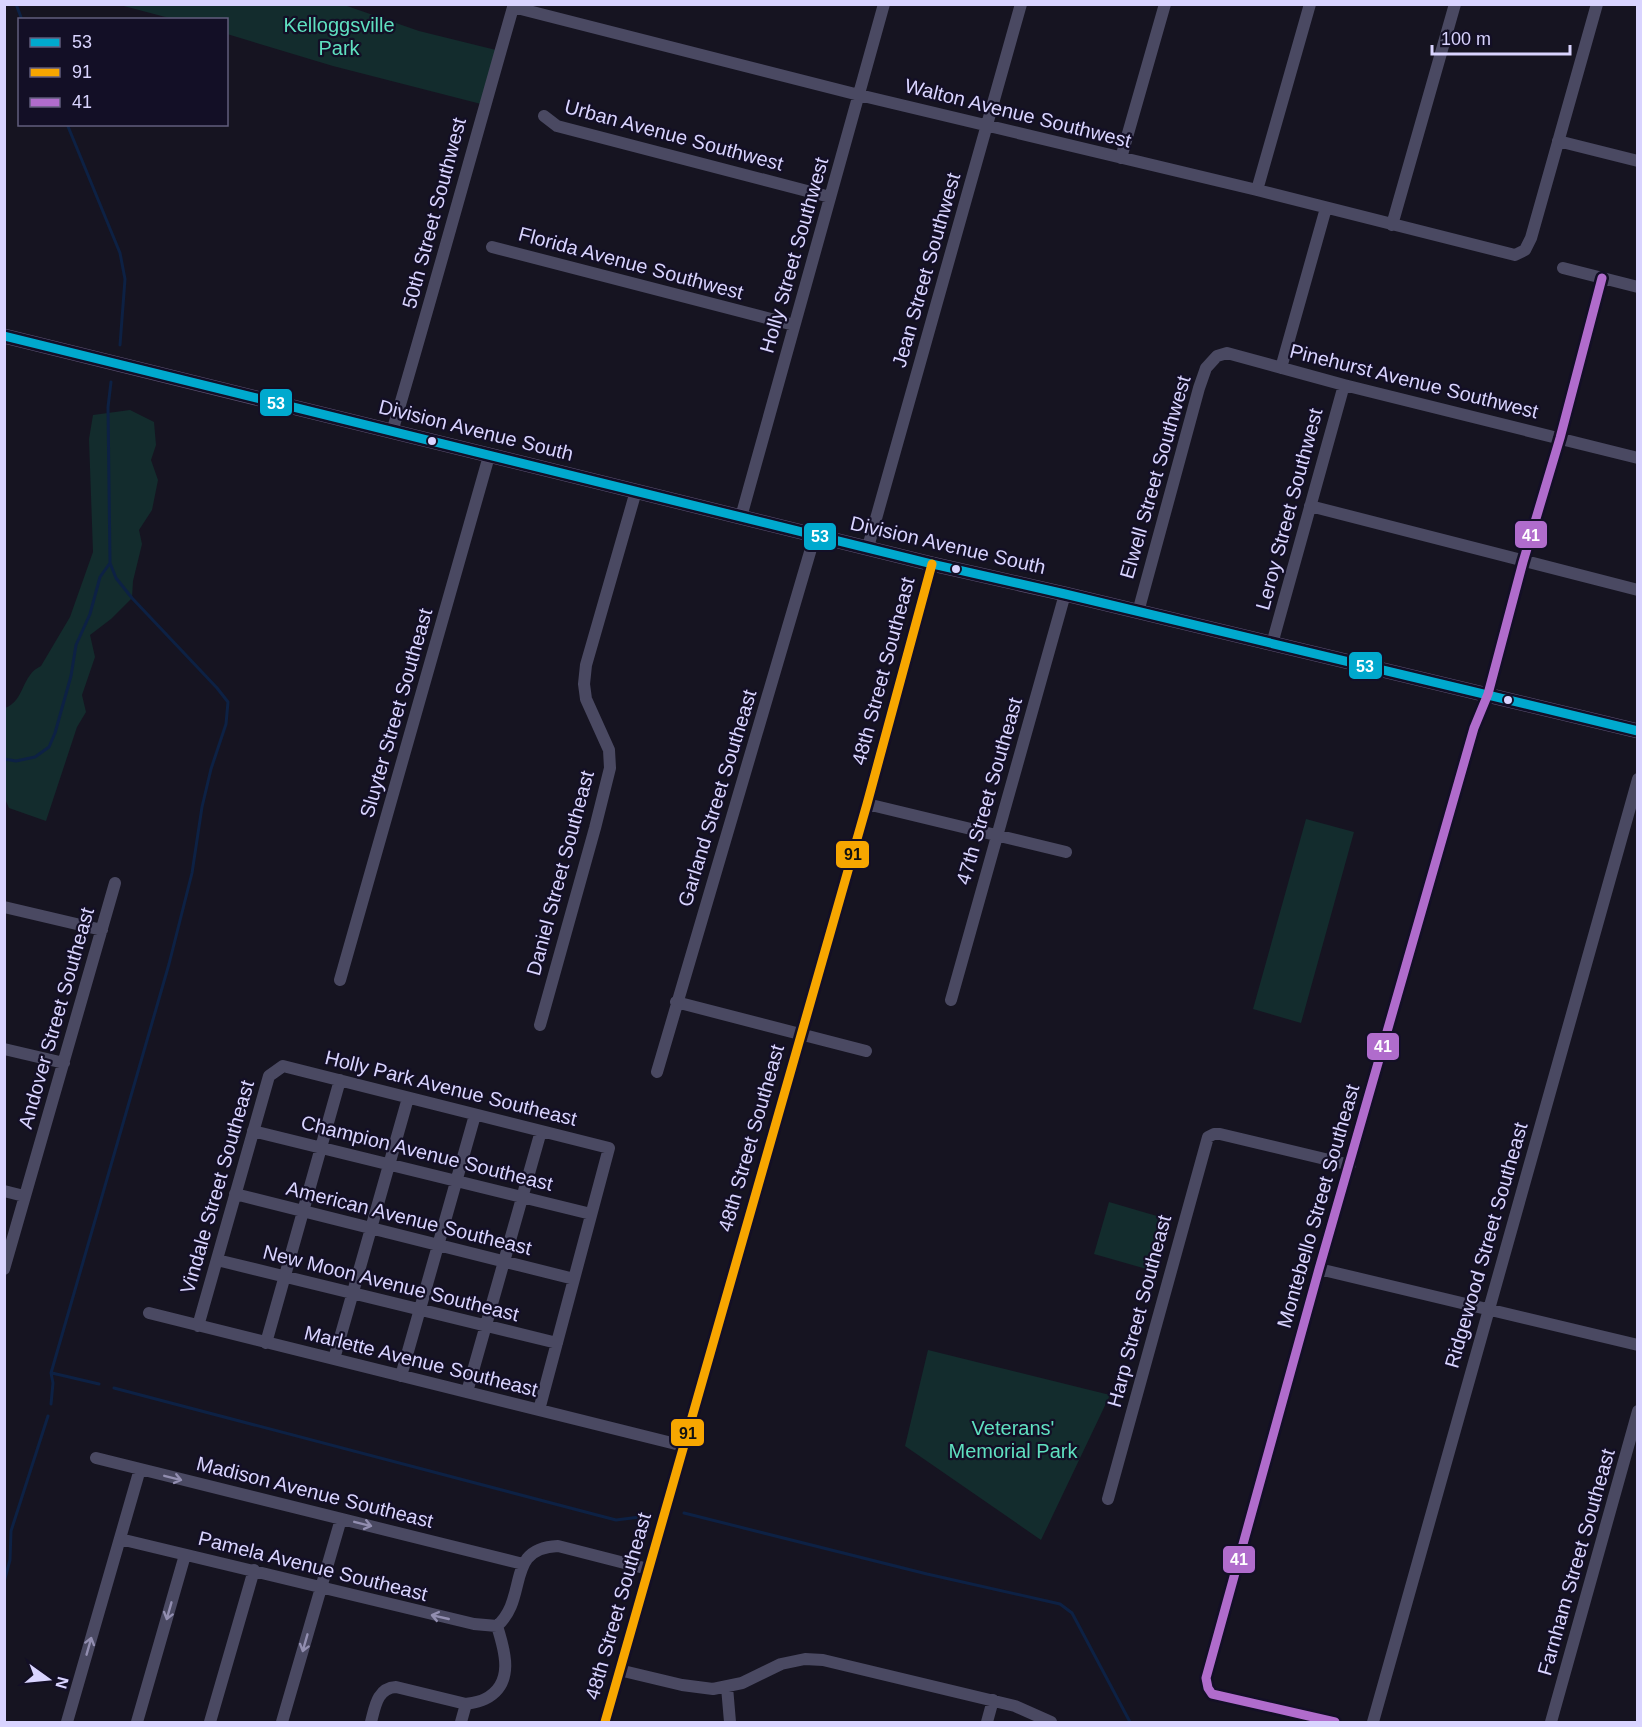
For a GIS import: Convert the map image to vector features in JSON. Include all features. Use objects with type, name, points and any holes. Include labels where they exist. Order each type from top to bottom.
[{"type":"main road","name":"Division Avenue South","points":[[4,336],[932,564],[1638,731]]},
{"type":"street","name":"Holly Street Southwest","points":[[741,517],[884,4]]},
{"type":"street","name":"Jean Street Southwest","points":[[868,547],[1021,4]]},
{"type":"street","points":[[1121,159],[1164,4]]},
{"type":"street","points":[[1257,190],[1310,4]]},
{"type":"street","points":[[1392,225],[1455,4]]},
{"type":"street","points":[[1596,4],[1558,141],[1638,161]]},
{"type":"street","name":"Walton Avenue Southwest","points":[[513,6],[859,95],[1257,190],[1515,255],[1525,250],[1532,238],[1558,141]]},
{"type":"street","name":"50th Street Southwest","points":[[392,432],[513,6]]},
{"type":"street","name":"Urban Avenue Southwest","points":[[544,116],[557,126],[830,197]]},
{"type":"street","points":[[1281,368],[1326,208]]},
{"type":"street","name":"Florida Avenue Southwest","points":[[492,247],[794,325]]},
{"type":"street","points":[[1563,268],[1638,287]]},
{"type":"street","name":"Montebello Street Southeast","points":[[1335,1722],[1212,1694],[1206,1678],[1208,1667],[1474,728],[1488,694],[1602,278]]},
{"type":"street","name":"Pinehurst Avenue Southwest","points":[[1217,356],[1227,353],[1344,385],[1638,458]]},
{"type":"street","name":"Elwell Street Southwest","points":[[1138,612],[1199,388],[1206,368],[1217,356]]},
{"type":"street","name":"Leroy Street Southwest","points":[[1272,644],[1344,385]]},
{"type":"street","name":"Sluyter Street Southeast","points":[[340,980],[489,456]]},
{"type":"street","name":"Daniel Street Southeast","points":[[540,1025],[595,828],[609,768],[609,750],[586,699],[584,684],[586,664],[636,491]]},
{"type":"street","points":[[1310,506],[1638,590]]},
{"type":"street","name":"Garland Street Southeast","points":[[657,1072],[815,535]]},
{"type":"street","name":"48th Street Southeast","points":[[605,1722],[867,804],[932,564]]},
{"type":"street","name":"47th Street Southeast","points":[[951,1000],[1065,594]]},
{"type":"street","name":"Ridgewood Street Southeast","points":[[1373,1722],[1638,779]]},
{"type":"street","points":[[867,804],[1066,852]]},
{"type":"street","name":"Andover Street Southeast","points":[[4,1269],[115,883]]},
{"type":"street","points":[[4,907],[102,930]]},
{"type":"street","points":[[676,1002],[866,1051]]},
{"type":"street","points":[[4,1049],[64,1063]]},
{"type":"street","name":"Holly Park Avenue Southeast","points":[[283,1066],[609,1149],[591,1214]]},
{"type":"street","name":"Vindale Street Southeast","points":[[198,1326],[268,1076],[283,1066]]},
{"type":"street","points":[[266,1343],[340,1080]]},
{"type":"street","points":[[334,1359],[408,1098]]},
{"type":"street","points":[[401,1376],[475,1115]]},
{"type":"street","name":"Champion Avenue Southeast","points":[[253,1131],[591,1214]]},
{"type":"street","points":[[466,1392],[541,1131]]},
{"type":"street","name":"Harp Street Southeast","points":[[1108,1500],[1205,1146],[1210,1135],[1220,1134],[1350,1165]]},
{"type":"street","points":[[4,1191],[24,1196]]},
{"type":"street","name":"American Avenue Southeast","points":[[236,1194],[574,1279]]},
{"type":"street","points":[[539,1410],[591,1214]]},
{"type":"street","name":"New Moon Avenue Southeast","points":[[217,1260],[557,1343]]},
{"type":"street","points":[[1319,1269],[1638,1345]]},
{"type":"street","name":"Marlette Avenue Southeast","points":[[148,1313],[684,1446]]},
{"type":"street","name":"Farnham Street Southeast","points":[[1551,1722],[1638,1411]]},
{"type":"street","name":"Madison Avenue Southeast","points":[[96,1458],[524,1564]]},
{"type":"street","points":[[67,1722],[140,1469]]},
{"type":"street","points":[[282,1722],[341,1519]]},
{"type":"street","name":"Pamela Avenue Southeast","points":[[120,1539],[474,1624],[497,1626]]},
{"type":"street","points":[[370,1722],[378,1698],[390,1688],[396,1687],[466,1704],[486,1699],[498,1687],[505,1675],[507,1661],[497,1626],[509,1612],[524,1564],[530,1553],[537,1549],[558,1546],[648,1569]]},
{"type":"street","points":[[137,1722],[185,1555]]},
{"type":"street","points":[[210,1722],[254,1570]]},
{"type":"street","points":[[620,1670],[693,1687],[713,1689],[755,1678],[781,1664],[814,1659],[837,1662],[993,1700],[1030,1711],[1051,1722]]},
{"type":"street","points":[[727,1686],[730,1722]]},
{"type":"street","points":[[987,1722],[993,1700]]},
{"type":"street","points":[[461,1722],[466,1704]]},
{"type":"green space","name":"Kelloggsville Park","points":[[120,5],[347,5],[419,31],[500,51],[485,105],[333,66],[228,34],[228,18],[169,18]]},
{"type":"green space","points":[[130,410],[154,422],[156,445],[151,460],[158,480],[152,510],[139,530],[142,544],[133,581],[132,598],[111,619],[90,635],[95,657],[82,695],[86,712],[77,727],[46,821],[9,808],[5,799],[5,708],[16,700],[30,675],[41,666],[70,617],[93,552],[89,439],[93,415]]},
{"type":"green space","points":[[1306,819],[1354,832],[1301,1023],[1253,1009]]},
{"type":"green space","points":[[1109,1202],[1167,1219],[1158,1249],[1163,1251],[1157,1272],[1094,1254]]},
{"type":"green space","name":"Veterans' Memorial Park","points":[[928,1350],[1110,1395],[1041,1540],[905,1446]]},
{"type":"waterway","points":[[16,4],[21,18]]},
{"type":"waterway","points":[[68,126],[120,253],[125,279],[120,345]]},
{"type":"waterway","points":[[51,1404],[53,1383],[51,1373],[169,964],[192,873],[202,807],[211,769],[226,724],[228,702],[132,598],[116,578],[110,563],[108,407],[111,382]]},
{"type":"waterway","points":[[4,759],[16,761],[35,757],[49,747],[71,676],[76,645],[90,614],[100,577],[110,563]]},
{"type":"waterway","points":[[52,1373],[99,1384]]},
{"type":"waterway","points":[[114,1388],[616,1520],[640,1517]]},
{"type":"waterway","points":[[4,1582],[10,1560],[11,1531],[48,1416]]},
{"type":"waterway","points":[[684,1513],[927,1574],[1060,1604],[1072,1613],[1130,1722]]},
{"type":"transit line","name":"41","points":[[1335,1722],[1212,1694],[1206,1678],[1319,1269],[1474,728],[1488,694],[1602,278]]},
{"type":"transit line","name":"53","points":[[4,336],[932,564],[1638,731]]},
{"type":"transit line","name":"91","points":[[605,1722],[867,804],[932,564]]}]
